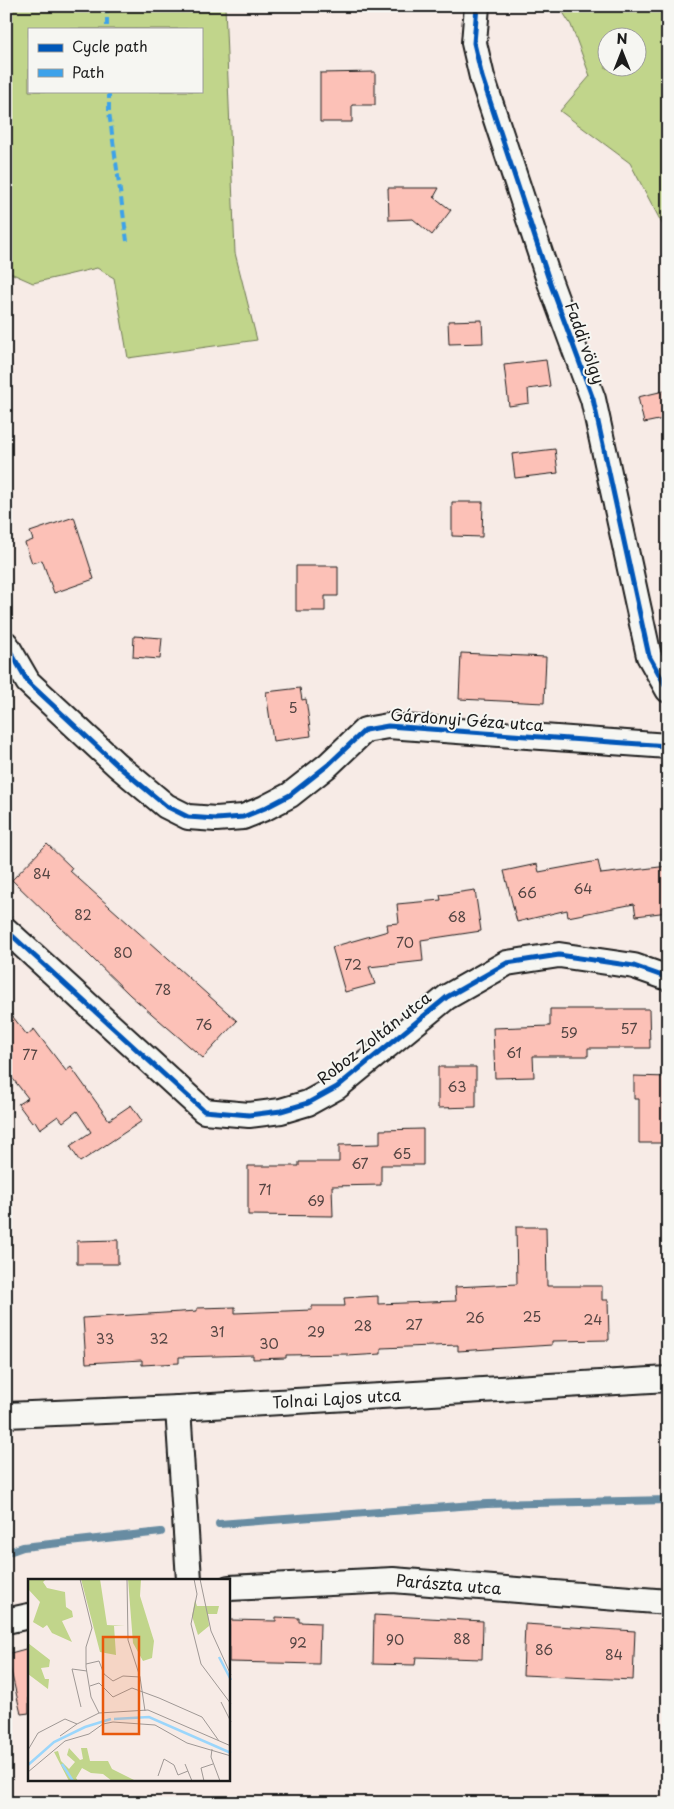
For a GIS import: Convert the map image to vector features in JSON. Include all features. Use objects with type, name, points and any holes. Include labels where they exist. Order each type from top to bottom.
[{"type":"street","name":"Faddi völgy","points":[[477,6],[474,43],[482,76],[545,268],[593,399],[649,656],[668,690]]},
{"type":"street","name":"Gárdonyi Géza utca","points":[[6,644],[28,682],[116,765],[166,806],[188,817],[216,819],[244,817],[265,808],[290,795],[328,765],[366,730],[388,726],[668,746]]},
{"type":"street","name":"Roboz Zoltán utca","points":[[6,930],[204,1111],[249,1115],[281,1111],[308,1103],[338,1087],[448,997],[507,963],[559,956],[634,966],[668,978]]},
{"type":"street","name":"Tolnai Lajos utca","points":[[6,1415],[178,1408],[668,1379]]},
{"type":"street","points":[[178,1408],[189,1579]]},
{"type":"street","name":"Parászta utca","points":[[230,1588],[393,1580],[668,1602]]},
{"type":"street","points":[[6,1621],[28,1616]]},
{"type":"green space","points":[[6,6],[225,6],[235,253],[257,340],[128,358],[114,278],[97,268],[33,283],[6,271]]},
{"type":"green space","points":[[559,6],[668,6],[668,235],[630,163],[560,111],[590,76],[571,25]]},
{"type":"building","points":[[375,72],[375,105],[352,105],[352,122],[320,122],[320,73]]},
{"type":"building","points":[[388,188],[439,188],[434,197],[451,210],[432,235],[413,219],[389,220]]},
{"type":"building","points":[[482,320],[483,343],[449,344],[448,321]]},
{"type":"building","points":[[546,360],[550,386],[528,389],[529,403],[509,406],[504,365]]},
{"type":"building","points":[[668,390],[668,418],[644,423],[638,397]]},
{"type":"building","points":[[555,449],[558,473],[515,478],[512,454]]},
{"type":"building","points":[[452,502],[483,502],[482,537],[452,536]]},
{"type":"building","points":[[74,517],[94,579],[54,593],[42,560],[32,563],[25,543],[33,540],[30,532]]},
{"type":"building","points":[[296,566],[338,566],[338,596],[325,596],[325,611],[296,611]]},
{"type":"building","points":[[134,636],[162,638],[160,659],[133,657]]},
{"type":"building","points":[[461,653],[546,657],[544,703],[459,699]]},
{"type":"building","points":[[300,688],[302,700],[306,699],[311,736],[273,741],[266,692]]},
{"type":"building","points":[[47,844],[72,868],[70,871],[237,1021],[203,1058],[130,995],[12,880]]},
{"type":"building","points":[[598,861],[601,874],[668,866],[668,912],[636,916],[634,904],[568,917],[567,910],[517,922],[504,871],[537,864],[539,872]]},
{"type":"building","points":[[475,890],[481,931],[421,940],[423,961],[369,967],[375,984],[345,992],[332,947],[388,931],[387,924],[399,923],[397,904],[441,900],[440,895]]},
{"type":"building","points":[[6,1008],[27,1035],[34,1029],[66,1071],[71,1067],[109,1120],[131,1105],[142,1121],[80,1162],[70,1146],[91,1132],[77,1111],[63,1122],[58,1116],[40,1129],[35,1121],[32,1123],[18,1104],[28,1098],[6,1070]]},
{"type":"building","points":[[550,1009],[649,1009],[650,1048],[588,1048],[588,1056],[533,1056],[534,1077],[495,1078],[493,1028],[550,1026]]},
{"type":"building","points":[[438,1067],[476,1067],[476,1107],[438,1108]]},
{"type":"building","points":[[634,1076],[668,1077],[668,1143],[639,1143],[639,1099],[634,1099]]},
{"type":"building","points":[[423,1129],[423,1165],[381,1165],[381,1185],[332,1186],[333,1216],[248,1215],[248,1166],[299,1166],[299,1162],[339,1162],[339,1145],[380,1144],[380,1130]]},
{"type":"building","points":[[516,1227],[546,1227],[547,1286],[602,1286],[602,1300],[608,1300],[609,1340],[552,1341],[552,1345],[458,1351],[458,1345],[381,1348],[381,1354],[348,1356],[348,1354],[286,1355],[286,1358],[253,1359],[253,1355],[179,1357],[179,1363],[142,1365],[142,1360],[86,1363],[83,1318],[197,1311],[197,1308],[235,1307],[235,1313],[312,1310],[312,1306],[345,1306],[344,1298],[378,1296],[378,1304],[456,1301],[455,1287],[517,1284]]},
{"type":"building","points":[[118,1240],[118,1264],[77,1264],[77,1241]]},
{"type":"building","points":[[374,1615],[483,1621],[482,1659],[416,1657],[415,1665],[373,1664]]},
{"type":"building","points":[[276,1617],[299,1618],[299,1622],[320,1623],[319,1664],[230,1662],[230,1620],[276,1621]]},
{"type":"building","points":[[525,1624],[635,1631],[633,1680],[523,1675]]},
{"type":"building","points":[[28,1648],[28,1713],[21,1714],[7,1654]]},
{"type":"waterway","points":[[219,1524],[487,1504],[668,1500]]},
{"type":"waterway","points":[[6,1553],[23,1547],[161,1532]]},
{"type":"marked path","points":[[107,6],[107,28]]},
{"type":"marked path","points":[[109,92],[109,112],[127,241]]},
{"type":"cycle path","points":[[477,6],[474,43],[482,77],[548,277],[593,399],[649,656],[668,690]]},
{"type":"cycle path","points":[[6,644],[28,682],[117,765],[166,806],[188,817],[216,819],[243,817],[265,808],[290,795],[328,765],[365,730],[388,726],[668,746]]},
{"type":"cycle path","points":[[6,930],[204,1111],[249,1115],[281,1111],[308,1103],[337,1087],[447,997],[507,963],[559,955],[634,966],[668,978]]}]
